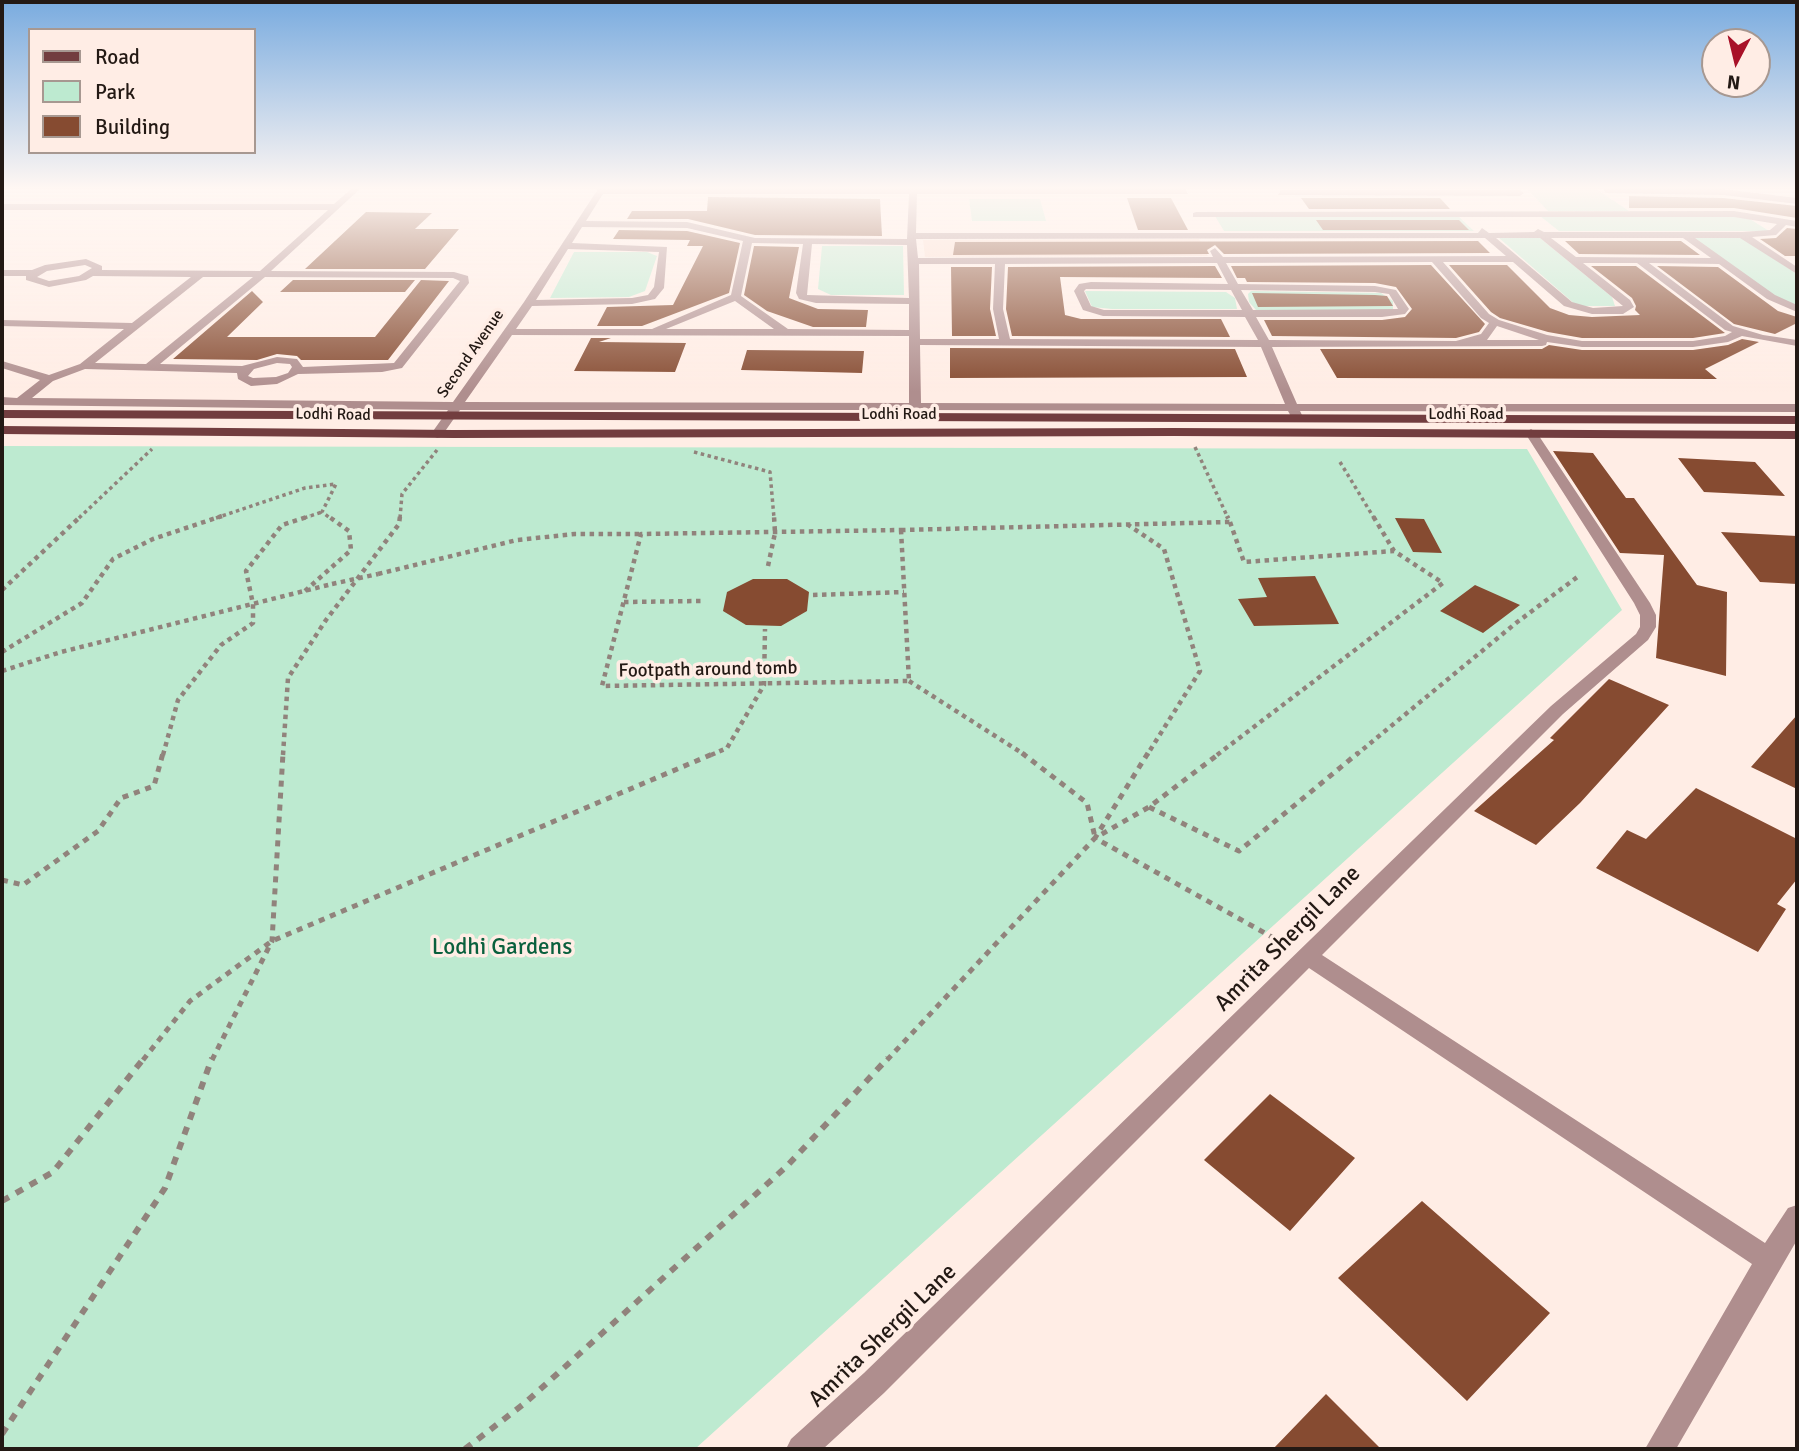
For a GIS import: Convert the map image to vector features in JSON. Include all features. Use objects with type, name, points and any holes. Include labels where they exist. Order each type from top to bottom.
[{"type":"main road","name":"Lodhi Road","points":[[2,414],[915,411],[1797,420]]},
{"type":"main road","name":"Lodhi Road","points":[[2,430],[437,434],[1797,435]]},
{"type":"street","points":[[150,366],[281,257]]},
{"type":"street","name":"Second Avenue","points":[[437,434],[529,303],[557,257]]},
{"type":"street","points":[[529,303],[632,301],[651,297],[659,288],[663,257]]},
{"type":"street","points":[[736,297],[744,257]]},
{"type":"street","points":[[806,257],[801,293],[803,297],[816,300],[914,301]]},
{"type":"street","points":[[914,257],[915,411]]},
{"type":"street","points":[[1217,257],[1265,343],[1295,413],[1797,408]]},
{"type":"street","points":[[1514,257],[1567,304],[1592,311],[1623,311],[1629,307],[1569,257]]},
{"type":"street","points":[[1715,257],[1771,297],[1797,309]]},
{"type":"street","points":[[1775,257],[1797,271]]},
{"type":"street","points":[[1435,259],[1478,309],[1495,322],[1570,343]]},
{"type":"street","points":[[914,261],[1517,259]]},
{"type":"street","points":[[1573,260],[1721,261]]},
{"type":"street","points":[[1780,260],[1797,260]]},
{"type":"street","points":[[1000,261],[998,309],[1005,342]]},
{"type":"street","points":[[1640,261],[1691,301],[1739,332],[1797,344]]},
{"type":"street","points":[[2,273],[34,273],[55,265],[77,262],[97,265],[99,268],[95,273]]},
{"type":"street","points":[[34,273],[30,278],[33,281],[49,284],[72,281],[95,273],[454,275],[464,278],[398,366],[382,369],[296,371],[277,380],[259,382],[246,380],[242,374],[244,370]]},
{"type":"street","points":[[2,414],[49,379],[84,366],[200,274]]},
{"type":"street","points":[[1091,285],[1376,289],[1395,295],[1404,309],[1394,314],[1249,313],[1103,313],[1087,308],[1079,291],[1083,286],[1091,285]]},
{"type":"street","points":[[648,332],[736,297]]},
{"type":"street","points":[[736,297],[786,333]]},
{"type":"street","points":[[1470,343],[1485,336],[1495,322]]},
{"type":"street","points":[[2,323],[135,326]]},
{"type":"street","points":[[508,332],[786,333],[1005,342],[1693,344],[1728,340],[1739,332]]},
{"type":"street","points":[[84,366],[244,370],[258,363],[286,360],[297,364],[296,371]]},
{"type":"street","points":[[2,364],[49,379]]},
{"type":"street","points":[[2,401],[452,412]]},
{"type":"street","name":"Amrita Shergil Lane","points":[[801,1449],[884,1373],[1557,710],[1642,637],[1648,627],[1648,615],[1642,603],[1531,433]]},
{"type":"street","points":[[1308,957],[1769,1260]]},
{"type":"street","points":[[1660,1449],[1769,1260],[1797,1217]]},
{"type":"path","points":[[2,590],[172,430]]},
{"type":"path","points":[[2,1434],[164,1188],[216,1048],[272,941],[288,678],[326,620],[400,524],[402,494],[440,447],[437,434]]},
{"type":"path","points":[[692,447],[691,451],[770,472],[775,532],[768,566]]},
{"type":"path","points":[[1196,449],[1230,522],[1244,562],[1394,551]]},
{"type":"path","points":[[1095,838],[1149,807],[1443,583],[1394,551],[1340,462]]},
{"type":"path","points":[[2,652],[82,603],[113,559],[153,539],[305,488],[336,484],[322,512],[282,525],[246,571],[253,604],[253,624],[221,645],[178,700],[155,786],[121,798],[98,831],[23,886],[2,880]]},
{"type":"path","points":[[305,591],[351,550],[349,531],[322,512]]},
{"type":"path","points":[[2,671],[61,652],[517,540],[576,534],[1230,522]]},
{"type":"path","points":[[465,1449],[525,1403],[787,1166],[1095,838],[1200,671],[1164,549],[1127,524]]},
{"type":"path","points":[[901,530],[909,681],[1025,755],[1087,803],[1095,838],[1308,957]]},
{"type":"path","name":"Footpath around tomb","points":[[641,534],[602,686],[909,681]]},
{"type":"path","points":[[1149,807],[1239,851],[1516,623],[1580,575]]},
{"type":"path","points":[[813,595],[904,592]]},
{"type":"path","points":[[624,602],[701,601]]},
{"type":"path","points":[[2,1201],[53,1172],[190,1001],[272,941],[727,747],[764,683],[765,629]]},
{"type":"green space","points":[[572,257],[657,257],[645,291],[629,297],[550,298]]},
{"type":"green space","points":[[821,257],[903,257],[904,295],[831,295],[818,289]]},
{"type":"green space","points":[[1520,257],[1563,257],[1612,297],[1615,306],[1577,306]]},
{"type":"green space","points":[[1719,257],[1771,257],[1797,274],[1797,307],[1778,299]]},
{"type":"green space","points":[[1085,291],[1226,292],[1235,298],[1237,309],[1092,307]]},
{"type":"green space","points":[[1251,291],[1381,293],[1393,301],[1393,311],[1256,310],[1249,302],[1248,294]]},
{"type":"green space","name":"Lodhi Gardens","points":[[2,446],[1527,449],[1622,610],[695,1449],[2,1449]]},
{"type":"building","points":[[318,257],[435,257],[425,269],[305,269]]},
{"type":"building","points":[[698,257],[737,257],[729,293],[642,326],[597,326],[607,307],[673,305]]},
{"type":"building","points":[[752,257],[797,257],[789,298],[818,309],[868,310],[866,327],[813,327],[767,311],[744,295]]},
{"type":"building","points":[[1431,265],[1485,324],[1479,332],[1456,338],[1272,336],[1264,320],[1382,320],[1405,317],[1412,309],[1396,287],[1375,283],[1247,282],[1245,278],[1237,278],[1231,266]]},
{"type":"building","points":[[1449,265],[1507,265],[1550,308],[1569,315],[1592,317],[1640,315],[1635,310],[1632,298],[1591,266],[1636,266],[1725,333],[1693,338],[1582,338],[1548,332],[1500,318],[1491,312]]},
{"type":"building","points":[[1215,266],[1222,278],[1060,277],[1065,315],[1081,319],[1221,319],[1230,337],[1012,336],[1006,309],[1008,267]]},
{"type":"building","points":[[1657,266],[1718,267],[1778,311],[1797,317],[1797,323],[1775,334],[1734,324]]},
{"type":"building","points":[[951,267],[992,267],[990,309],[996,336],[952,336]]},
{"type":"building","points":[[293,280],[415,280],[405,292],[280,292]]},
{"type":"building","points":[[421,280],[449,281],[388,360],[301,360],[297,356],[277,354],[257,360],[173,359],[252,291],[263,302],[227,337],[375,337]]},
{"type":"building","points":[[1252,293],[1387,296],[1393,306],[1258,307]]},
{"type":"building","points":[[591,338],[611,338],[599,342],[686,343],[675,372],[574,371]]},
{"type":"building","points":[[1742,339],[1759,342],[1705,369],[1717,379],[1337,378],[1320,349],[1542,349],[1549,345],[1582,350],[1693,350],[1728,345]]},
{"type":"building","points":[[950,348],[1235,349],[1247,377],[950,378]]},
{"type":"building","points":[[747,350],[864,351],[862,373],[741,370]]},
{"type":"building","points":[[1553,451],[1593,453],[1626,498],[1634,498],[1697,585],[1727,592],[1726,676],[1656,658],[1664,555],[1620,553]]},
{"type":"building","points":[[1678,458],[1755,462],[1785,496],[1704,492]]},
{"type":"building","points":[[1395,518],[1424,519],[1442,553],[1413,552]]},
{"type":"building","points":[[1721,532],[1797,536],[1797,584],[1760,582]]},
{"type":"building","points":[[1315,576],[1339,624],[1254,626],[1238,599],[1267,597],[1258,578]]},
{"type":"building","points":[[753,579],[787,579],[809,592],[807,611],[781,626],[746,625],[723,611],[727,592]]},
{"type":"building","points":[[1475,585],[1520,605],[1483,633],[1440,611]]},
{"type":"building","points":[[1609,679],[1669,705],[1580,803],[1536,845],[1474,811],[1554,740],[1550,738]]},
{"type":"building","points":[[1797,715],[1797,789],[1751,767]]},
{"type":"building","points":[[1696,788],[1797,839],[1797,879],[1777,904],[1786,909],[1758,952],[1596,868],[1627,830],[1646,839]]},
{"type":"building","points":[[1270,1094],[1355,1158],[1290,1231],[1204,1160]]},
{"type":"building","points":[[1422,1201],[1550,1313],[1467,1401],[1338,1278]]},
{"type":"building","points":[[1326,1394],[1381,1449],[1273,1449]]}]
